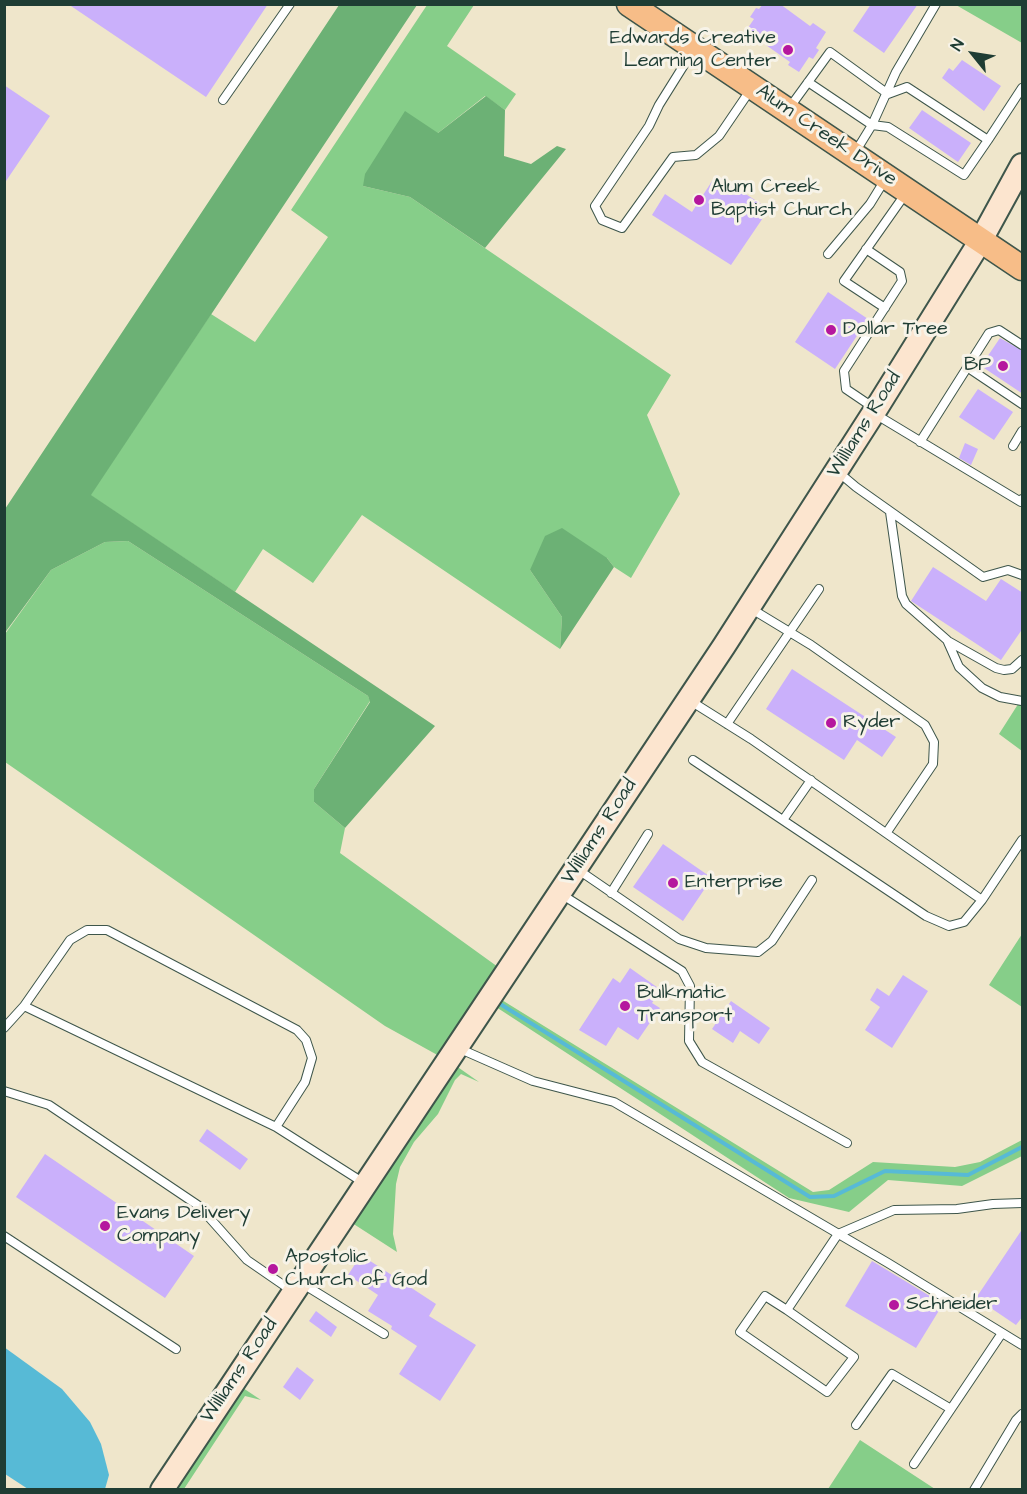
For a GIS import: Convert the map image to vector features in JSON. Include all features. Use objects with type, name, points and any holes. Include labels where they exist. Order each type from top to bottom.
[{"type":"main road","name":"Alum Creek Drive","points":[[629,4],[1023,268]]},
{"type":"main road","name":"Williams Road","points":[[162,1490],[748,607],[981,240],[1023,165]]},
{"type":"lane","points":[[223,100],[290,4]]},
{"type":"lane","points":[[854,155],[888,94],[896,72],[936,4]]},
{"type":"lane","points":[[694,48],[659,105],[649,126],[595,206],[602,220],[622,228],[673,157],[696,155],[719,136],[753,87]]},
{"type":"lane","points":[[787,110],[830,52],[888,94]]},
{"type":"lane","points":[[808,82],[872,125],[888,127],[964,175],[1023,88]]},
{"type":"lane","points":[[888,94],[907,87],[988,140]]},
{"type":"lane","points":[[828,254],[870,204],[886,177]]},
{"type":"lane","points":[[885,308],[844,281],[908,191]]},
{"type":"lane","points":[[866,249],[900,272],[902,281],[844,371],[846,389],[920,442],[1021,501],[1023,499]]},
{"type":"lane","points":[[920,442],[989,333],[999,330],[1023,345]]},
{"type":"lane","points":[[967,367],[1023,404]]},
{"type":"lane","points":[[1013,446],[1023,431]]},
{"type":"lane","points":[[836,470],[855,487],[983,577],[1008,570],[1023,575]]},
{"type":"lane","points":[[890,512],[902,596],[906,604],[947,640],[996,668],[1012,669],[1023,660]]},
{"type":"lane","points":[[727,724],[819,589]]},
{"type":"lane","points":[[748,607],[811,645],[925,725],[934,742],[933,764],[886,832]]},
{"type":"lane","points":[[947,640],[959,667],[982,688],[1000,697],[1023,701]]},
{"type":"lane","points":[[688,699],[811,780],[982,900]]},
{"type":"lane","points":[[693,760],[926,916],[949,926],[964,922],[1023,840]]},
{"type":"lane","points":[[783,820],[811,780]]},
{"type":"lane","points":[[611,893],[648,834]]},
{"type":"lane","points":[[576,868],[679,939],[706,948],[758,951],[772,941],[812,880]]},
{"type":"lane","points":[[560,893],[682,971],[690,986],[689,1041],[702,1062],[847,1143]]},
{"type":"lane","points":[[4,1028],[24,1006],[70,940],[87,930],[107,930],[297,1030],[306,1040],[312,1058],[305,1082],[276,1127]]},
{"type":"lane","points":[[24,1006],[276,1127],[365,1184]]},
{"type":"lane","points":[[457,1047],[533,1081],[614,1102],[1023,1346]]},
{"type":"lane","points":[[4,1091],[49,1105],[199,1206],[248,1260],[384,1334]]},
{"type":"lane","points":[[788,1310],[838,1234],[894,1210],[957,1209],[1023,1203]]},
{"type":"lane","points":[[4,1236],[176,1349]]},
{"type":"lane","points":[[765,1296],[788,1310],[854,1357],[828,1392],[740,1332],[765,1296]]},
{"type":"lane","points":[[914,1464],[1002,1333]]},
{"type":"lane","points":[[856,1425],[892,1374],[951,1409]]},
{"type":"lane","points":[[974,1490],[1016,1420],[1023,1414]]},
{"type":"green space","points":[[339,5],[417,5],[91,495],[435,726],[345,828],[314,802],[314,789],[370,702],[368,696],[128,541],[105,542],[51,570],[4,634],[5,509]]},
{"type":"green space","points":[[427,5],[474,5],[447,46],[516,94],[505,110],[485,96],[438,133],[363,186],[410,197],[671,375],[647,415],[680,494],[631,578],[614,567],[607,558],[530,570],[562,617],[560,649],[362,515],[313,583],[263,549],[235,592],[90,495],[211,314],[255,342],[328,237],[291,210]]},
{"type":"green space","points":[[956,5],[1022,5],[1022,43]]},
{"type":"green space","points":[[486,96],[505,110],[504,156],[531,164],[557,146],[566,149],[485,248],[410,197],[363,186],[365,174],[405,111],[438,133]]},
{"type":"green space","points":[[562,528],[607,558],[614,567],[560,649],[562,617],[530,570],[545,536]]},
{"type":"green space","points":[[128,541],[368,696],[370,701],[314,789],[314,802],[345,828],[340,853],[498,967],[441,1057],[385,1026],[5,762],[5,634],[51,570],[105,542]]},
{"type":"green space","points":[[1022,698],[1022,751],[999,734]]},
{"type":"green space","points":[[1022,934],[1022,1007],[989,985]]},
{"type":"green space","points":[[497,997],[813,1192],[829,1190],[873,1162],[955,1167],[980,1162],[1022,1140],[1022,1156],[962,1186],[888,1180],[849,1212],[789,1198],[493,1005]]},
{"type":"green space","points":[[452,1063],[479,1082],[461,1074],[455,1080],[438,1114],[414,1142],[400,1167],[396,1184],[393,1234],[397,1252],[349,1221]]},
{"type":"green space","points":[[240,1386],[261,1400],[245,1396],[184,1489],[172,1490]]},
{"type":"green space","points":[[860,1440],[935,1489],[828,1489]]},
{"type":"water","points":[[4,1347],[62,1389],[90,1422],[101,1444],[109,1475],[105,1489],[28,1489],[5,1474]]},
{"type":"building","points":[[68,4],[268,4],[206,97]]},
{"type":"building","points":[[763,4],[780,4],[810,26],[813,23],[826,32],[816,48],[819,50],[813,59],[809,57],[799,72],[788,65],[790,62],[756,38],[754,42],[743,35],[754,19],[750,17],[756,8],[759,9]]},
{"type":"building","points":[[871,4],[918,4],[884,53],[853,31]]},
{"type":"building","points":[[962,60],[1001,86],[984,111],[942,78],[949,68],[953,71]]},
{"type":"building","points":[[4,85],[50,116],[4,184]]},
{"type":"building","points":[[922,110],[971,143],[958,162],[909,128]]},
{"type":"building","points":[[716,175],[769,209],[731,265],[652,215],[665,194],[692,212]]},
{"type":"building","name":"Dollar Tree","points":[[828,292],[868,319],[835,369],[795,342]]},
{"type":"building","name":"BP","points":[[1000,338],[1023,351],[1023,394],[981,366]]},
{"type":"building","points":[[978,389],[1013,412],[994,440],[959,417]]},
{"type":"building","points":[[965,443],[978,449],[971,465],[959,458]]},
{"type":"building","points":[[933,567],[986,601],[1001,579],[1023,593],[1023,628],[1001,660],[911,601]]},
{"type":"building","name":"Ryder","points":[[792,669],[896,737],[882,757],[857,740],[844,760],[766,709]]},
{"type":"building","name":"Enterprise","points":[[663,844],[712,878],[683,921],[633,887]]},
{"type":"building","name":"Bulkmatic Transport","points":[[630,968],[661,990],[652,1003],[660,1008],[638,1040],[618,1027],[606,1046],[579,1030],[613,978],[620,983]]},
{"type":"building","points":[[903,975],[928,991],[892,1048],[865,1030],[880,1007],[870,1000],[877,988],[889,996]]},
{"type":"building","points":[[731,1001],[770,1028],[759,1044],[740,1031],[733,1043],[712,1029]]},
{"type":"building","points":[[207,1129],[248,1159],[240,1170],[199,1141]]},
{"type":"building","name":"Evans Delivery Company","points":[[45,1154],[194,1256],[165,1298],[16,1197]]},
{"type":"building","points":[[1023,1228],[1023,1316],[1016,1325],[976,1298]]},
{"type":"building","points":[[361,1255],[436,1304],[429,1316],[476,1345],[440,1401],[399,1374],[417,1346],[368,1311],[378,1295],[348,1275]]},
{"type":"building","name":"Schneider","points":[[872,1261],[943,1304],[916,1348],[845,1306]]},
{"type":"building","points":[[316,1311],[337,1327],[331,1337],[309,1321]]},
{"type":"building","points":[[297,1367],[314,1380],[300,1400],[283,1387]]},
{"type":"waterway","points":[[497,1002],[810,1197],[834,1196],[885,1171],[968,1175],[1022,1147]]},
{"type":"place","name":"Edwards Creative Learning Center","points":[[788,50]]},
{"type":"place","name":"Alum Creek Baptist Church","points":[[699,200]]},
{"type":"place","name":"Dollar Tree","points":[[831,330]]},
{"type":"place","name":"BP","points":[[1003,366]]},
{"type":"place","name":"Ryder","points":[[831,723]]},
{"type":"place","name":"Enterprise","points":[[673,883]]},
{"type":"place","name":"Bulkmatic Transport","points":[[625,1006]]},
{"type":"place","name":"Evans Delivery Company","points":[[105,1226]]},
{"type":"place","name":"Apostolic Church of God","points":[[273,1269]]},
{"type":"place","name":"Schneider","points":[[894,1305]]}]
